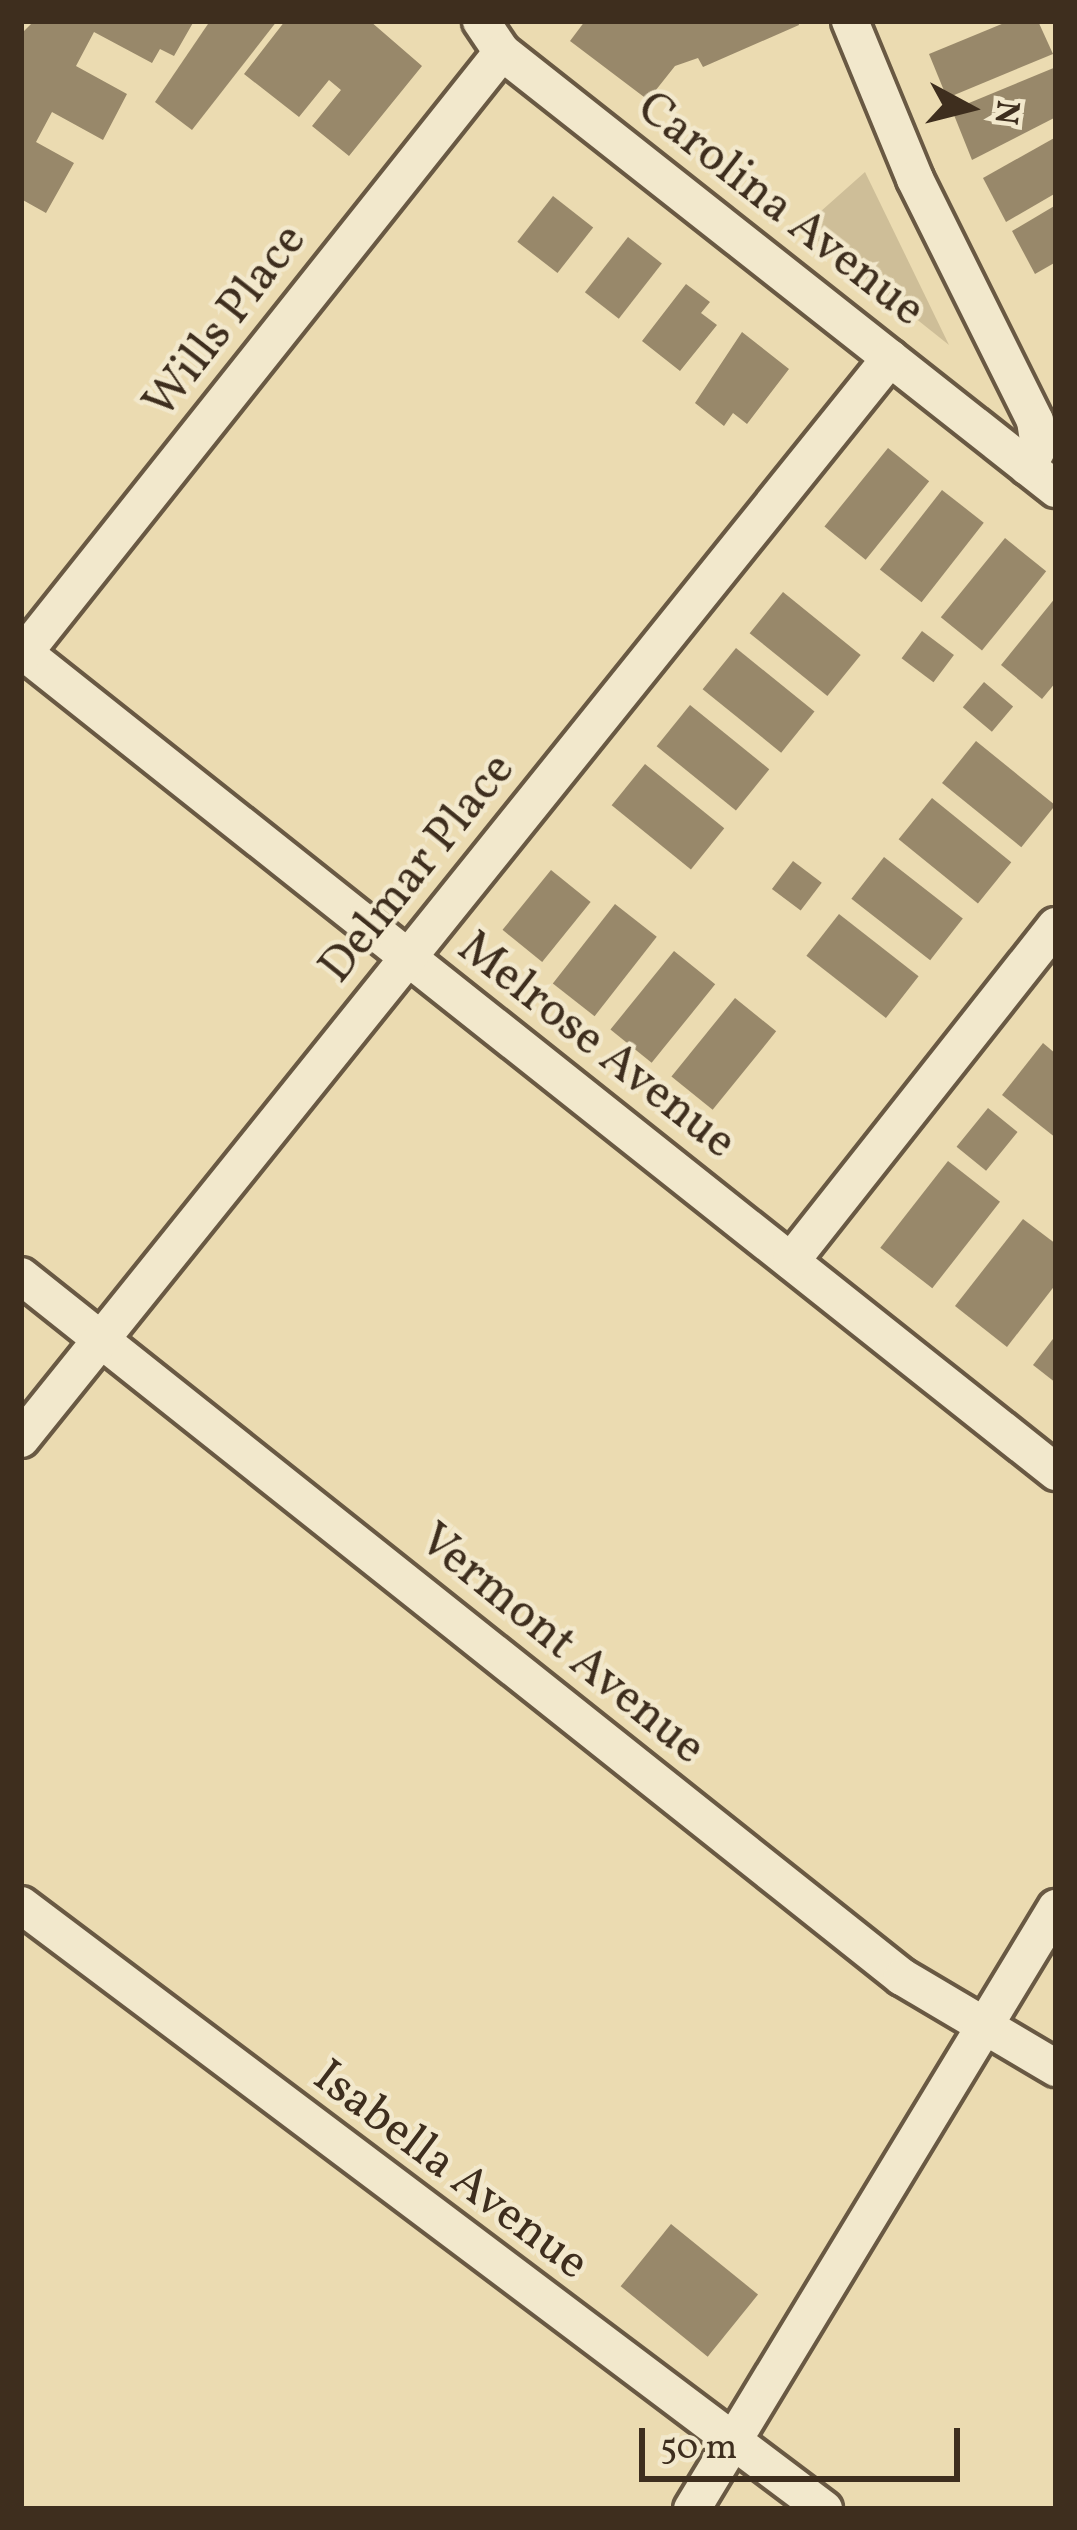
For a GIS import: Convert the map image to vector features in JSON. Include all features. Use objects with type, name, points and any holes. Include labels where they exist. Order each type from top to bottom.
[{"type":"street","name":"Carolina Avenue","points":[[481,21],[502,52],[1042,478]]},
{"type":"street","name":"Carolina Avenue","points":[[850,21],[915,179],[1035,421],[1042,478]]},
{"type":"street","name":"Wills Place","points":[[23,652],[502,52]]},
{"type":"street","name":"Delmar Place","points":[[21,1439],[890,358]]},
{"type":"street","name":"Melrose Avenue","points":[[23,652],[1056,1472]]},
{"type":"street","points":[[791,1261],[1056,926]]},
{"type":"street","name":"Vermont Avenue","points":[[21,1276],[883,1962],[1056,2068]]},
{"type":"street","name":"Isabella Avenue","points":[[21,1905],[730,2445],[824,2509]]},
{"type":"street","points":[[692,2509],[1056,1908]]},
{"type":"shaded area","points":[[865,172],[949,345],[802,228]]},
{"type":"building","points":[[34,21],[194,21],[174,56],[160,49],[152,63],[94,32],[76,66],[127,94],[103,140],[52,112],[36,142],[74,163],[46,213],[21,199],[21,34]]},
{"type":"building","points":[[210,21],[277,21],[192,130],[155,102]]},
{"type":"building","points":[[285,21],[370,21],[422,66],[349,156],[312,126],[341,90],[329,80],[299,117],[244,74]]},
{"type":"building","points":[[585,21],[798,21],[799,25],[703,67],[698,58],[675,66],[648,100],[570,41]]},
{"type":"building","points":[[1009,21],[1038,21],[1053,54],[947,98],[929,54]]},
{"type":"building","points":[[1056,67],[1056,117],[972,160],[952,110]]},
{"type":"building","points":[[1056,137],[1056,193],[1006,222],[983,178]]},
{"type":"building","points":[[553,196],[593,227],[557,273],[517,242]]},
{"type":"building","points":[[1056,205],[1056,262],[1035,274],[1012,231]]},
{"type":"building","points":[[628,237],[662,263],[619,319],[585,292]]},
{"type":"building","points":[[686,284],[710,302],[701,313],[717,325],[680,371],[642,341]]},
{"type":"building","points":[[742,332],[789,369],[747,424],[733,413],[724,426],[695,403]]},
{"type":"building","points":[[888,448],[929,481],[866,560],[824,526]]},
{"type":"building","points":[[942,490],[984,523],[922,602],[880,570]]},
{"type":"building","points":[[1005,538],[1046,571],[982,651],[941,617]]},
{"type":"building","points":[[783,592],[861,655],[827,696],[750,633]]},
{"type":"building","points":[[1056,597],[1056,682],[1042,699],[1001,665]]},
{"type":"building","points":[[922,631],[954,655],[933,682],[902,658]]},
{"type":"building","points":[[736,648],[814,712],[781,753],[703,689]]},
{"type":"building","points":[[984,682],[1013,706],[992,732],[963,707]]},
{"type":"building","points":[[690,705],[769,769],[736,810],[657,746]]},
{"type":"building","points":[[976,741],[1055,805],[1021,847],[942,783]]},
{"type":"building","points":[[645,764],[724,828],[691,869],[612,805]]},
{"type":"building","points":[[932,798],[1011,862],[978,903],[899,839]]},
{"type":"building","points":[[884,857],[963,919],[930,960],[851,899]]},
{"type":"building","points":[[793,861],[822,883],[801,911],[772,889]]},
{"type":"building","points":[[551,870],[591,902],[542,962],[503,930]]},
{"type":"building","points":[[615,904],[657,937],[595,1016],[553,984]]},
{"type":"building","points":[[839,914],[919,976],[886,1018],[806,956]]},
{"type":"building","points":[[674,951],[715,984],[652,1063],[610,1029]]},
{"type":"building","points":[[735,998],[776,1031],[713,1110],[671,1076]]},
{"type":"building","points":[[1043,1043],[1056,1054],[1056,1138],[1002,1095]]},
{"type":"building","points":[[988,1108],[1018,1132],[986,1171],[957,1147]]},
{"type":"building","points":[[948,1161],[1000,1202],[932,1288],[880,1248]]},
{"type":"building","points":[[1023,1219],[1056,1244],[1056,1284],[1007,1347],[955,1306]]},
{"type":"building","points":[[1056,1335],[1056,1383],[1033,1365]]},
{"type":"building","points":[[671,2224],[758,2294],[708,2357],[621,2286]]}]
